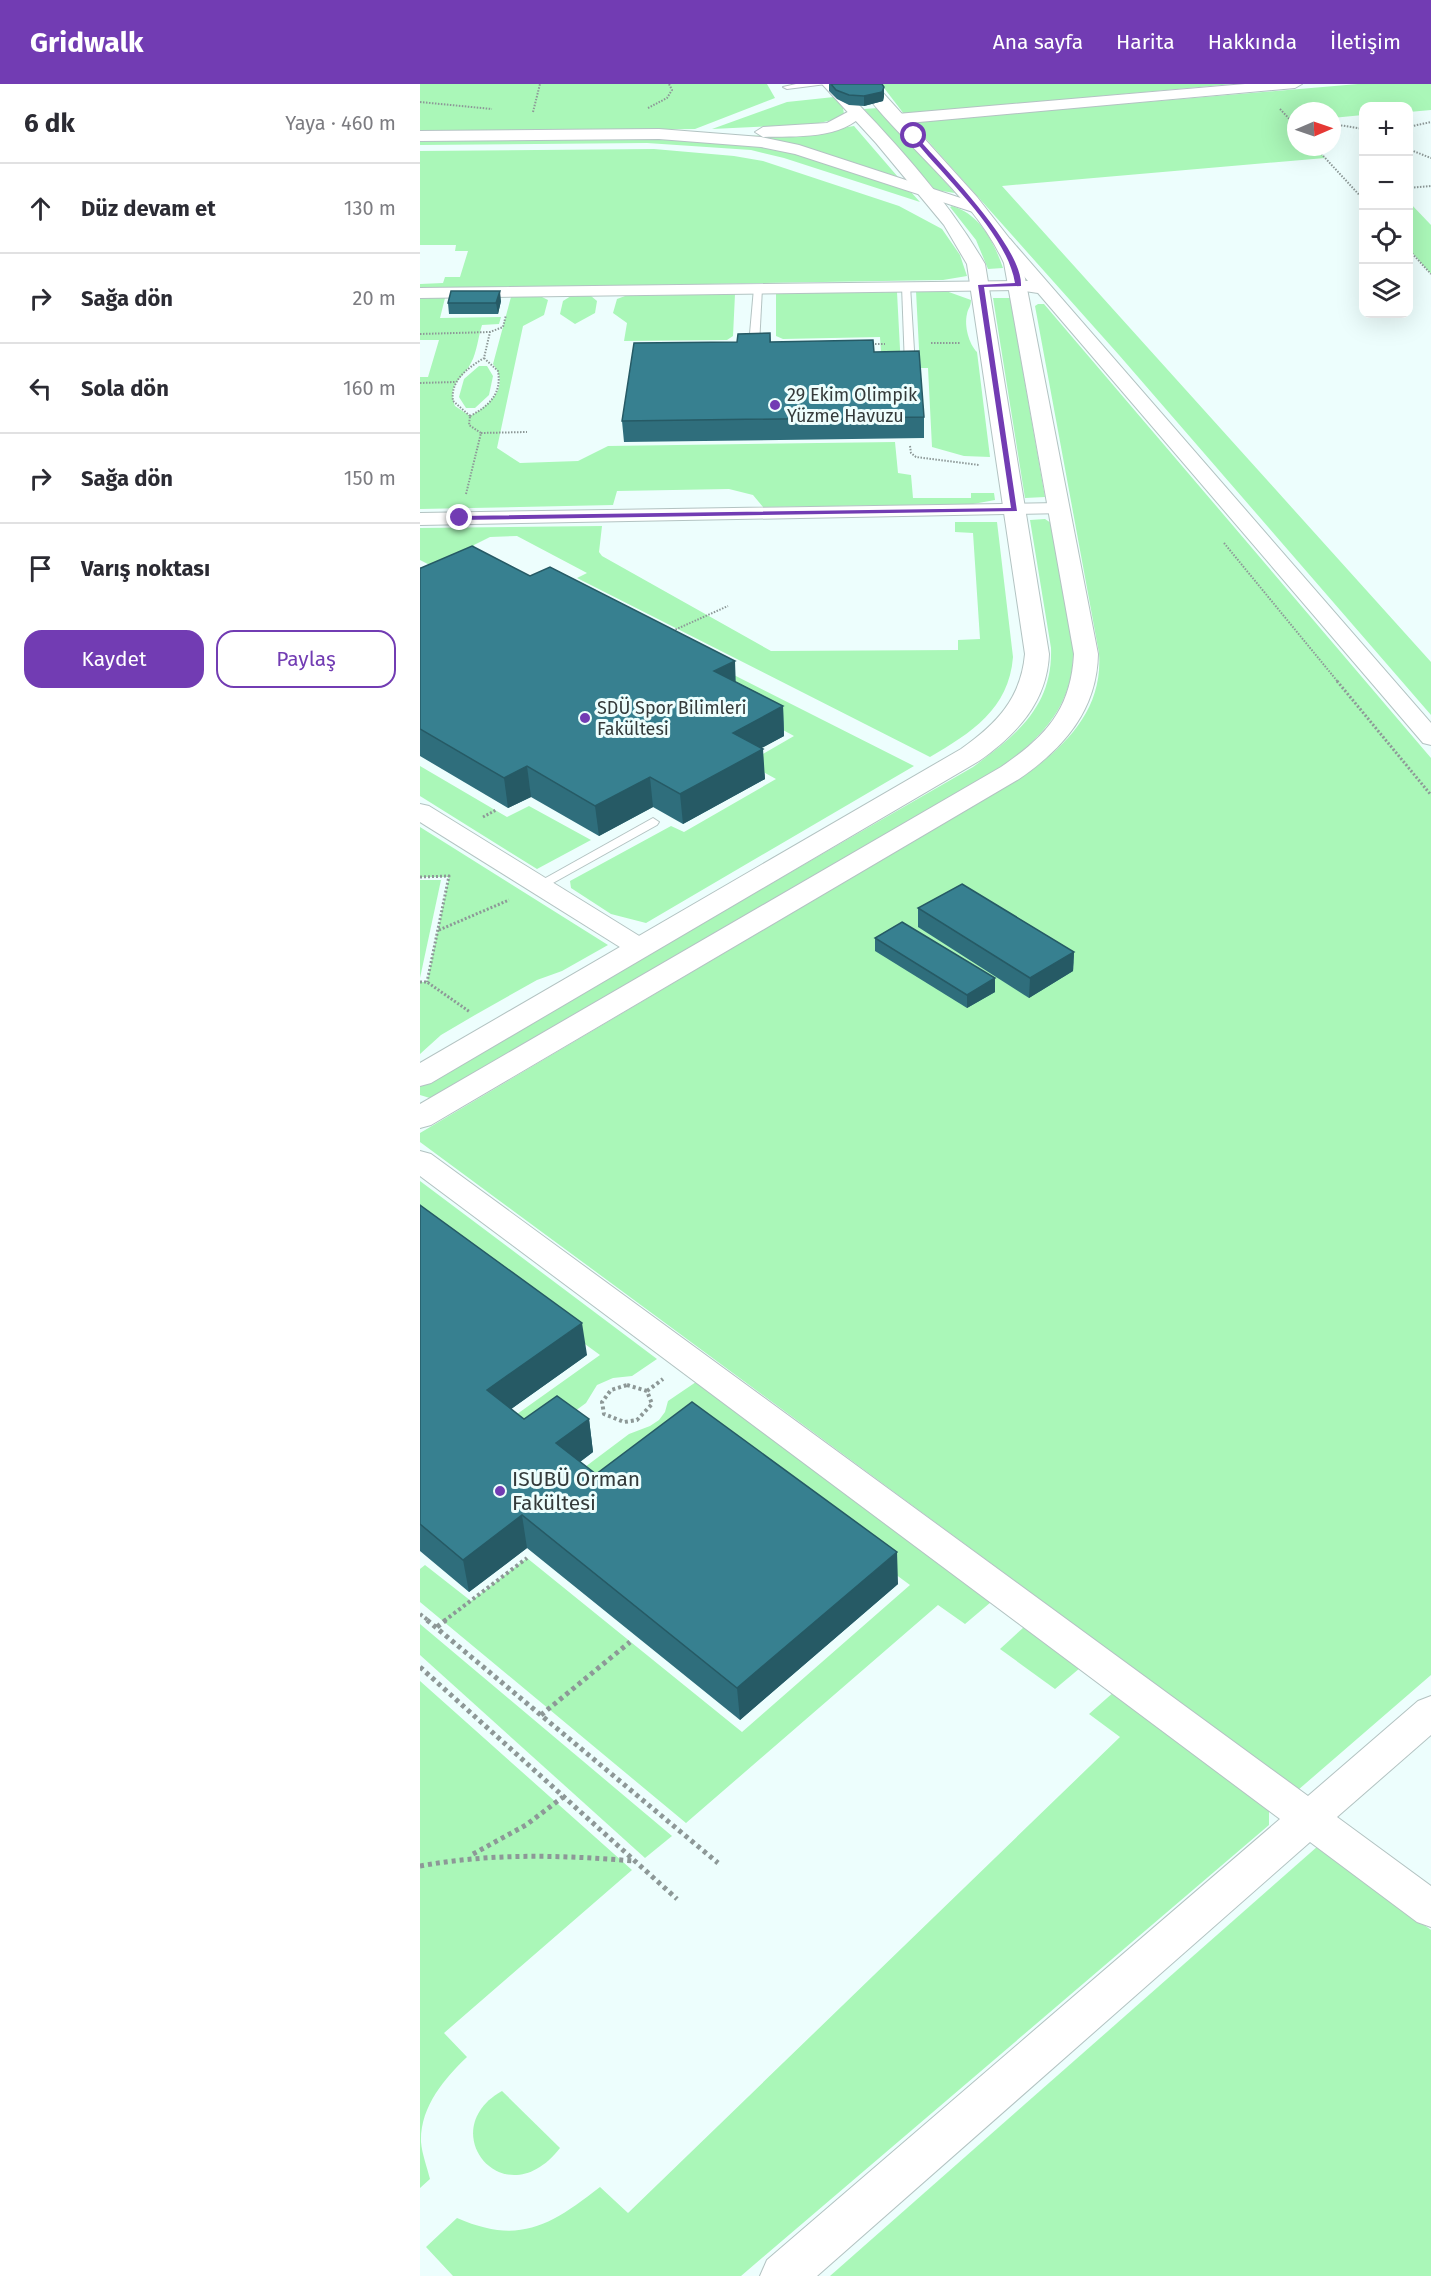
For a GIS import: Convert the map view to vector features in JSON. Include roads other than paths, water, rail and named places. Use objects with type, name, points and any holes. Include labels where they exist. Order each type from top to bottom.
[{"type":"street","points":[[420,1076],[960,761],[989,742],[1011,721],[1030,692],[1037,662],[981,285],[972,254],[952,223],[923,200],[857,112],[830,84]]},
{"type":"street","points":[[866,84],[976,208],[1431,738]]},
{"type":"street","points":[[897,119],[1295,84]]},
{"type":"street","points":[[420,136],[681,135],[814,129],[846,122],[857,112]]},
{"type":"street","points":[[681,135],[786,146],[923,200],[976,208]]},
{"type":"street","points":[[420,148],[635,145],[729,151],[783,161],[860,187]]},
{"type":"street","points":[[420,1118],[999,780],[1041,750],[1065,724],[1076,707],[1086,672],[1084,646],[1018,285],[1013,263],[1004,243]]},
{"type":"street","points":[[420,293],[981,285],[1018,285],[1044,289]]},
{"type":"street","points":[[420,519],[1058,509]]},
{"type":"street","points":[[420,811],[640,948]]},
{"type":"street","points":[[420,1161],[1431,1909]]},
{"type":"street","points":[[783,2276],[1431,1712]]},
{"type":"lane","points":[[786,87],[822,84]]},
{"type":"lane","points":[[906,286],[910,366]]},
{"type":"lane","points":[[754,345],[758,288]]},
{"type":"lane","points":[[743,345],[766,345]]},
{"type":"lane","points":[[539,885],[653,822]]},
{"type":"place","name":"29 Ekim Olimpik Yüzme Havuzu","points":[[775,405]]},
{"type":"place","name":"SDÜ Spor Bilimleri Fakültesi","points":[[585,718]]},
{"type":"place","name":"ISUBÜ Orman Fakültesi","points":[[500,1491]]}]
